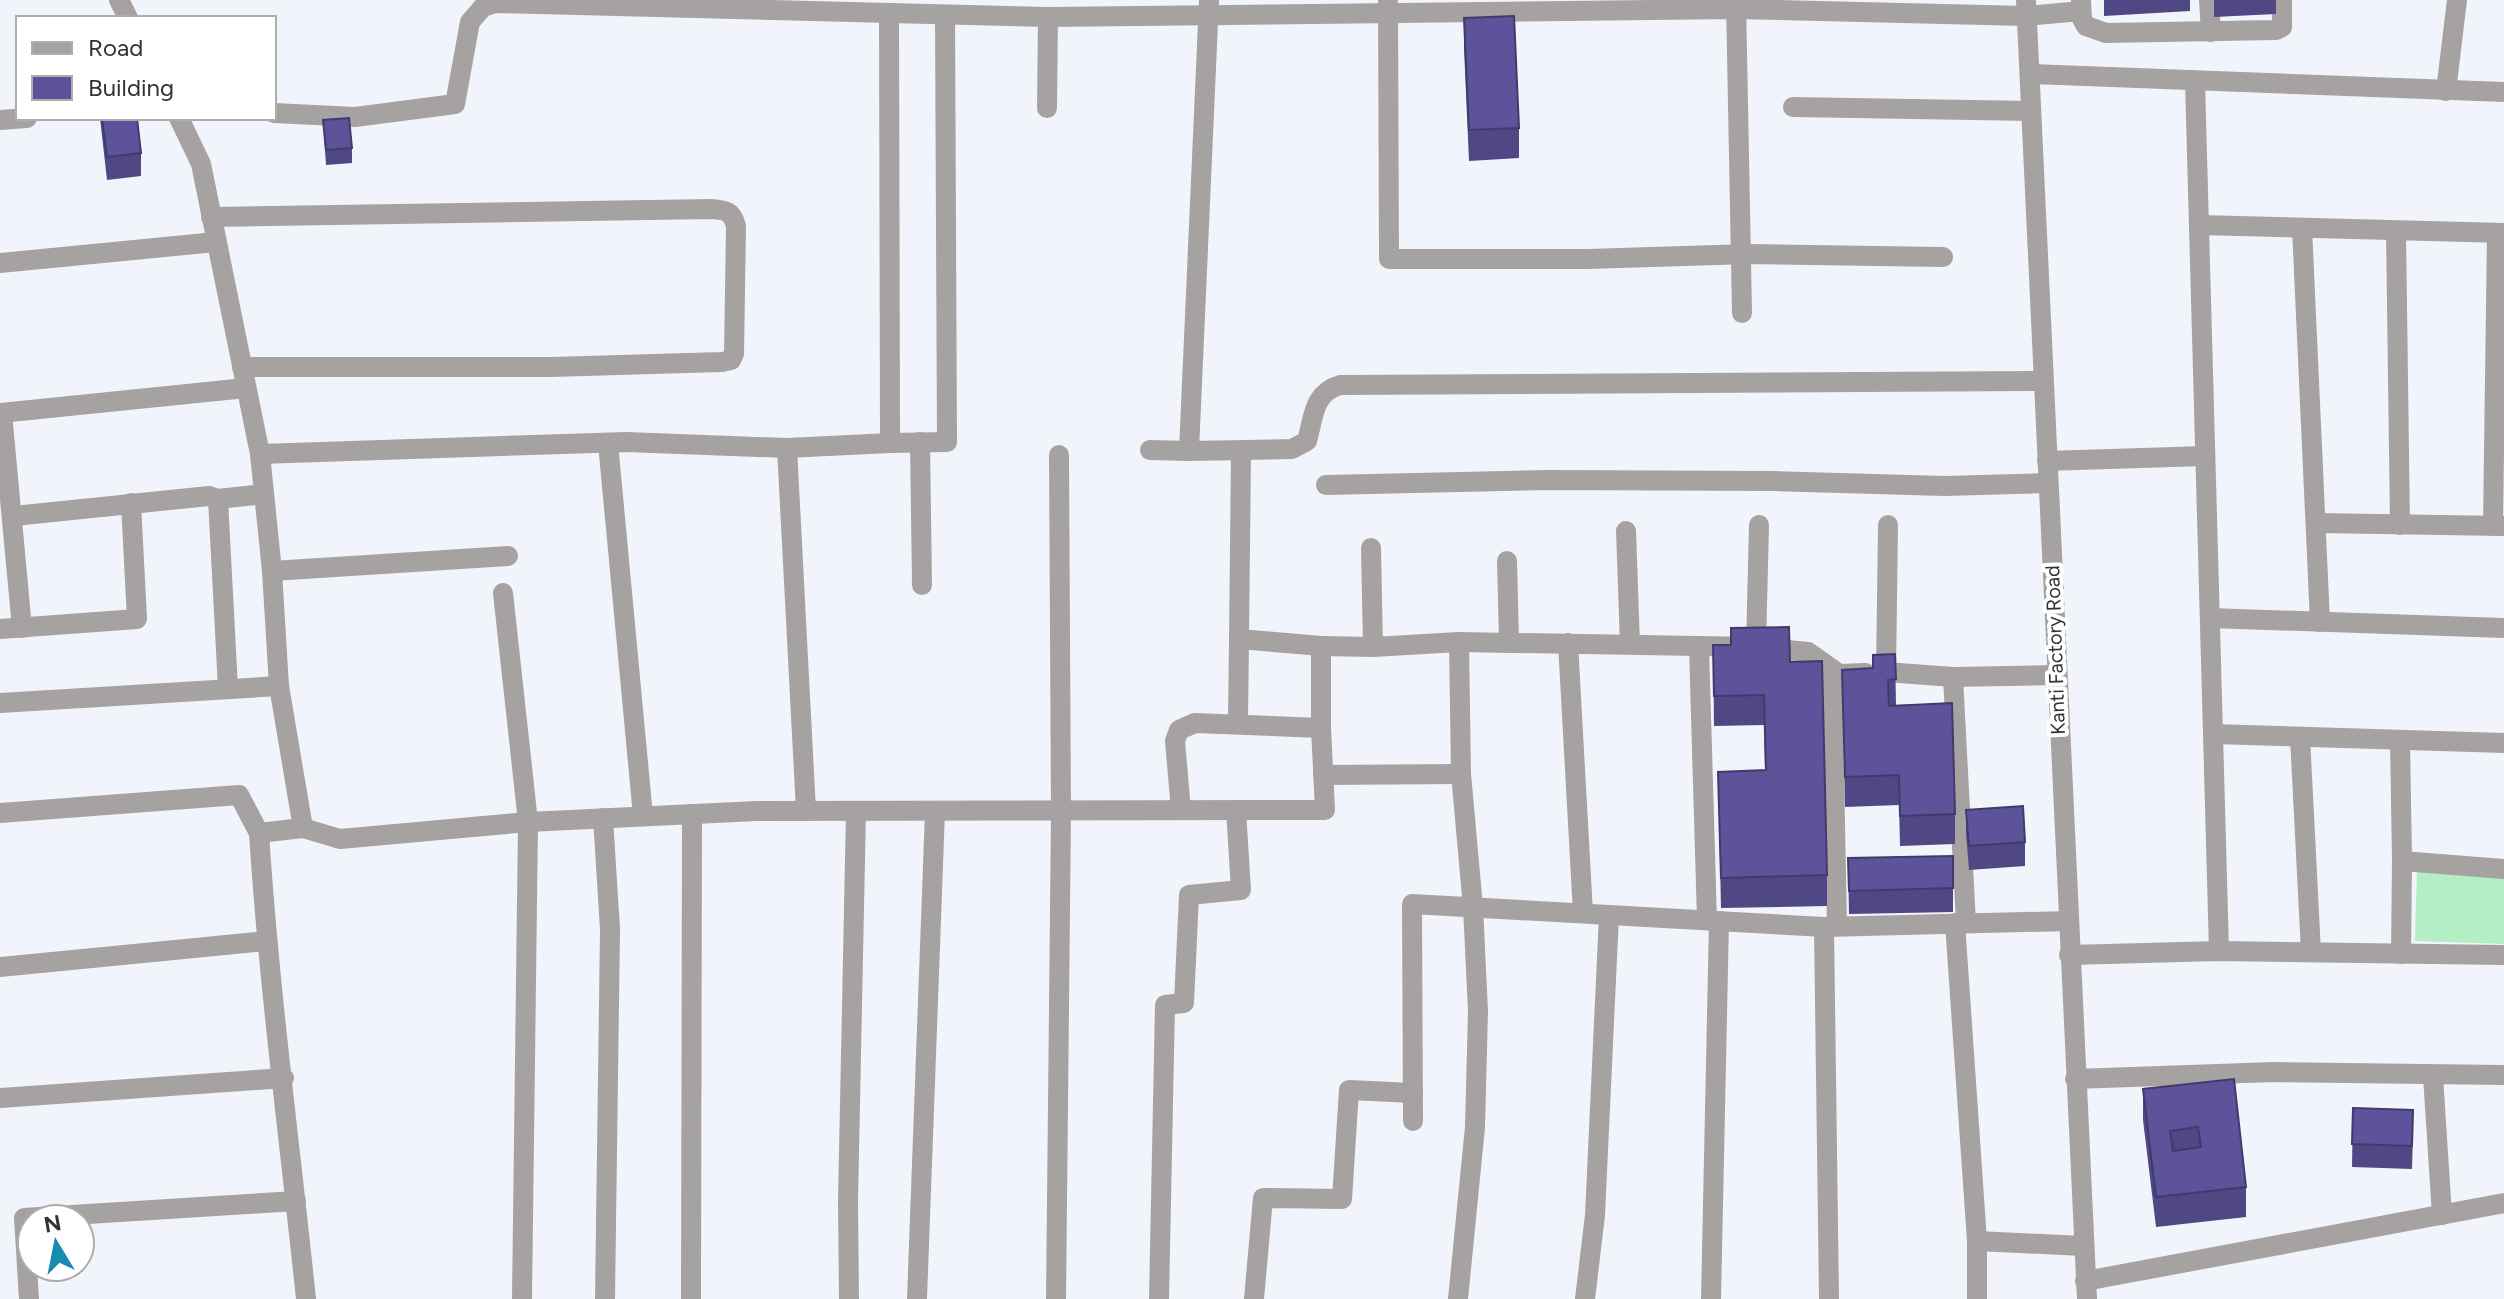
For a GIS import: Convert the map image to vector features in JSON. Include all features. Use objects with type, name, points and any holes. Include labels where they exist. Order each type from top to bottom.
[{"type":"street","points":[[2209,0],[2211,32]]},
{"type":"street","points":[[276,113],[355,117],[455,104],[470,22],[470,6],[483,7],[495,3],[828,6],[889,14],[938,10],[1048,17],[1106,8],[1736,4],[2081,6],[2086,26],[2106,33],[2276,30],[2282,27],[2282,0]]},
{"type":"street","points":[[2446,91],[2457,0]]},
{"type":"street","points":[[1736,4],[1742,313]]},
{"type":"street","points":[[1388,6],[1389,259],[1740,255],[1943,257]]},
{"type":"street","points":[[1189,451],[1209,8]]},
{"type":"street","name":"Kanti Factory Road","points":[[2026,8],[2086,1290]]},
{"type":"street","points":[[260,454],[608,443],[787,448],[947,442],[938,10]]},
{"type":"street","points":[[889,14],[890,443]]},
{"type":"street","points":[[1047,108],[1048,17]]},
{"type":"street","points":[[2030,74],[2504,92]]},
{"type":"street","points":[[2195,82],[2219,951]]},
{"type":"street","points":[[1793,107],[2031,111]]},
{"type":"street","points":[[180,120],[201,164],[260,454],[272,571],[279,686],[303,828]]},
{"type":"street","points":[[22,628],[14,516],[1,413],[244,378],[722,362],[731,360],[734,354],[736,226],[733,215],[726,210],[211,217]]},
{"type":"street","points":[[2199,225],[2500,233],[2499,526],[2316,523]]},
{"type":"street","points":[[2302,228],[2320,622]]},
{"type":"street","points":[[2396,231],[2400,525]]},
{"type":"street","points":[[0,263],[216,242]]},
{"type":"street","points":[[1150,450],[1292,449],[1307,441],[1318,401],[1327,389],[1340,385],[2043,381]]},
{"type":"street","points":[[920,442],[922,585]]},
{"type":"street","points":[[608,443],[643,816]]},
{"type":"street","points":[[787,448],[806,811]]},
{"type":"street","points":[[1238,723],[1241,451]]},
{"type":"street","points":[[1056,1299],[1061,812],[1059,455]]},
{"type":"street","points":[[2047,461],[2205,456]]},
{"type":"street","points":[[1326,485],[1549,480],[1945,486],[2048,483]]},
{"type":"street","points":[[14,516],[209,496],[218,499],[264,494]]},
{"type":"street","points":[[218,499],[228,688]]},
{"type":"street","points":[[0,629],[137,619],[131,503]]},
{"type":"street","points":[[1756,647],[1759,525]]},
{"type":"street","points":[[1886,672],[1888,525]]},
{"type":"street","points":[[1626,531],[1630,644]]},
{"type":"street","points":[[1371,548],[1373,647]]},
{"type":"street","points":[[272,571],[508,556]]},
{"type":"street","points":[[1507,561],[1509,642]]},
{"type":"street","points":[[503,593],[528,822],[522,1299]]},
{"type":"street","points":[[2210,618],[2504,628]]},
{"type":"street","points":[[1239,639],[1373,647],[1459,642],[1756,647],[1808,652],[1839,674],[1886,672],[1953,677],[2056,675]]},
{"type":"street","points":[[1458,1299],[1475,1127],[1478,1011],[1473,907],[1461,774],[1459,642]]},
{"type":"street","points":[[1568,643],[1583,913]]},
{"type":"street","points":[[259,833],[303,828],[340,839],[528,822],[806,811],[1325,810],[1321,646]]},
{"type":"street","points":[[1699,647],[1713,920],[1711,1299]]},
{"type":"street","points":[[1829,1299],[1832,669]]},
{"type":"street","points":[[1953,677],[1960,923],[1977,1241],[1977,1299]]},
{"type":"street","points":[[0,703],[279,686]]},
{"type":"street","points":[[1181,810],[1175,741],[1179,730],[1195,723],[1321,728]]},
{"type":"street","points":[[2213,734],[2504,743]]},
{"type":"street","points":[[2300,737],[2311,952]]},
{"type":"street","points":[[2400,740],[2401,954]]},
{"type":"street","points":[[1323,775],[1461,774]]},
{"type":"street","points":[[0,813],[239,795],[259,833],[266,941],[284,1078],[306,1299]]},
{"type":"street","points":[[1159,1299],[1165,1005],[1184,1003],[1189,895],[1241,890],[1236,810]]},
{"type":"street","points":[[849,1299],[848,1201],[856,811]]},
{"type":"street","points":[[917,1299],[935,811]]},
{"type":"street","points":[[691,1299],[692,814]]},
{"type":"street","points":[[603,818],[610,929],[605,1299]]},
{"type":"street","points":[[2402,861],[2504,869]]},
{"type":"street","points":[[1413,1121],[1412,904],[1830,926],[2068,921]]},
{"type":"street","points":[[1585,1299],[1595,1215],[1609,915]]},
{"type":"street","points":[[0,967],[266,941]]},
{"type":"street","points":[[2069,955],[2219,951],[2504,955]]},
{"type":"street","points":[[2075,1079],[2273,1072],[2504,1075]]},
{"type":"street","points":[[2433,1076],[2442,1215]]},
{"type":"street","points":[[0,1098],[284,1078]]},
{"type":"street","points":[[1254,1299],[1263,1198],[1342,1199],[1349,1090],[1413,1093]]},
{"type":"street","points":[[29,1299],[24,1218],[296,1201]]},
{"type":"street","points":[[2086,1290],[2504,1203]]},
{"type":"street","points":[[1977,1241],[2083,1246]]},
{"type":"green space","points":[[2417,871],[2504,874],[2504,944],[2415,941]]},
{"type":"building","points":[[1514,16],[1519,128],[1469,130],[1464,18]]},
{"type":"building","points":[[349,118],[352,148],[326,150],[323,120]]},
{"type":"building","points":[[102,120],[137,120],[141,153],[107,157]]},
{"type":"building","points":[[1789,627],[1790,662],[1822,661],[1827,875],[1721,878],[1718,772],[1766,770],[1764,695],[1714,696],[1713,645],[1731,645],[1731,628]]},
{"type":"building","points":[[1895,654],[1896,679],[1888,680],[1889,706],[1952,703],[1955,814],[1900,816],[1899,775],[1845,777],[1842,670],[1873,668],[1873,655]]},
{"type":"building","points":[[2023,806],[2025,842],[1969,846],[1966,810]]},
{"type":"building","points":[[1953,856],[1953,888],[1849,891],[1848,858]]},
{"type":"building","points":[[2234,1079],[2246,1187],[2156,1197],[2143,1089]],"holes":[[[2198,1127],[2201,1147],[2173,1151],[2170,1131]]]},
{"type":"building","points":[[2353,1108],[2413,1110],[2412,1146],[2352,1144]]}]
